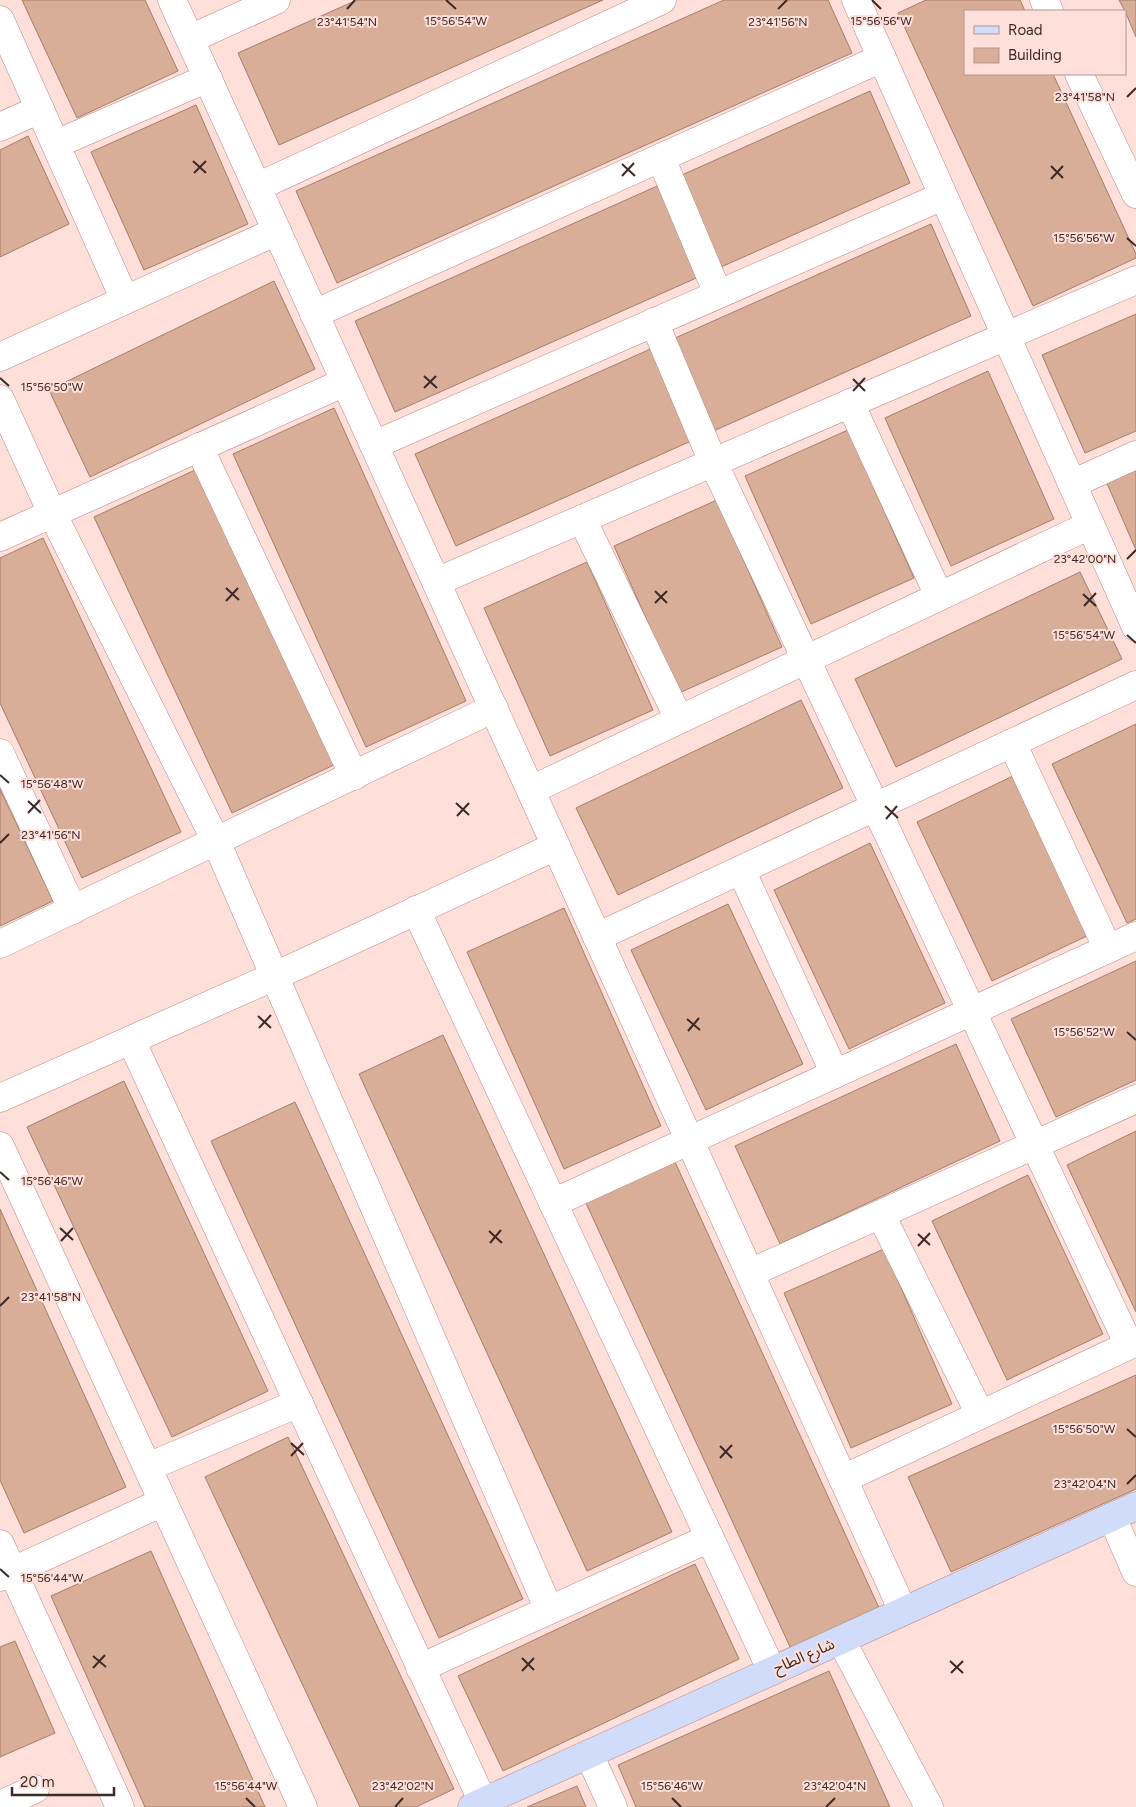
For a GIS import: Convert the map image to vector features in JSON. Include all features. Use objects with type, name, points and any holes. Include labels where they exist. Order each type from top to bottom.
[{"type":"street","points":[[172,0],[903,1611]]},
{"type":"street","points":[[190,39],[276,0]]},
{"type":"street","points":[[257,188],[662,0]]},
{"type":"street","points":[[858,1],[1090,525],[1133,614]]},
{"type":"street","points":[[0,20],[125,300]]},
{"type":"street","points":[[314,314],[882,58]]},
{"type":"street","points":[[1079,75],[1136,194]]},
{"type":"street","points":[[56,144],[208,78]]},
{"type":"street","points":[[0,127],[40,109]]},
{"type":"street","points":[[661,158],[718,294]]},
{"type":"street","points":[[374,445],[943,196]]},
{"type":"street","points":[[0,357],[277,231]]},
{"type":"street","points":[[436,582],[1136,280]]},
{"type":"street","points":[[654,322],[713,462],[1034,1145],[1132,1344],[843,1479]]},
{"type":"street","points":[[0,536],[345,382]]},
{"type":"street","points":[[0,399],[52,513],[216,841],[549,1610]]},
{"type":"street","points":[[850,404],[939,596]]},
{"type":"street","points":[[200,447],[354,776]]},
{"type":"street","points":[[1072,484],[1136,455]]},
{"type":"street","points":[[582,519],[679,719]]},
{"type":"street","points":[[530,790],[1090,525]]},
{"type":"street","points":[[597,937],[1136,685]]},
{"type":"street","points":[[0,944],[494,708]]},
{"type":"street","points":[[1012,743],[1108,949]]},
{"type":"street","points":[[0,753],[74,910]]},
{"type":"street","points":[[0,1098],[275,976],[556,846]]},
{"type":"street","points":[[741,870],[835,1074]]},
{"type":"street","points":[[416,910],[772,1671]]},
{"type":"street","points":[[553,1203],[1136,936]]},
{"type":"street","points":[[131,1040],[420,1668],[477,1804]]},
{"type":"street","points":[[750,1273],[1136,1099]]},
{"type":"street","points":[[0,1146],[303,1807]]},
{"type":"street","points":[[881,1214],[980,1414]]},
{"type":"street","points":[[148,1467],[298,1403]]},
{"type":"street","points":[[6,1574],[163,1502]]},
{"type":"street","points":[[1124,1511],[1136,1572]]},
{"type":"street","name":"شارع الطاح","points":[[477,1804],[1124,1511]]},
{"type":"street","points":[[420,1668],[710,1538]]},
{"type":"street","points":[[0,1544],[6,1574],[120,1807]]},
{"type":"street","points":[[841,1640],[929,1807]]},
{"type":"street","points":[[589,1754],[613,1807]]},
{"type":"street","points":[[0,1805],[35,1789]]},
{"type":"building","points":[[22,0],[145,0],[178,71],[77,118]]},
{"type":"building","points":[[357,0],[603,0],[279,145],[238,53]]},
{"type":"building","points":[[724,0],[828,0],[852,53],[337,283],[296,191]]},
{"type":"building","points":[[926,0],[1020,0],[1025,10],[964,10],[964,75],[1053,75],[1136,254],[1136,258],[1033,306],[898,13]]},
{"type":"building","points":[[1119,0],[1136,0],[1136,37],[1126,10]]},
{"type":"building","points":[[870,91],[910,183],[395,412],[355,321]]},
{"type":"building","points":[[196,105],[248,224],[144,270],[91,152]]},
{"type":"building","points":[[28,136],[69,224],[0,257],[0,150]]},
{"type":"building","points":[[931,224],[971,316],[456,546],[415,454]]},
{"type":"building","points":[[274,281],[315,369],[90,477],[49,390]]},
{"type":"building","points":[[1136,314],[1136,431],[1085,453],[1042,355]]},
{"type":"building","points":[[988,371],[1054,519],[951,566],[885,418]]},
{"type":"building","points":[[334,408],[466,701],[366,747],[233,454]]},
{"type":"building","points":[[848,430],[914,578],[811,624],[745,476]]},
{"type":"building","points":[[1136,468],[1136,550],[1106,481]]},
{"type":"building","points":[[195,470],[336,764],[232,813],[94,517]]},
{"type":"building","points":[[717,500],[782,647],[679,693],[614,546]]},
{"type":"building","points":[[43,538],[181,832],[82,878],[0,703],[0,558]]},
{"type":"building","points":[[587,562],[653,710],[550,756],[484,608]]},
{"type":"building","points":[[1080,572],[1122,659],[896,767],[855,679]]},
{"type":"building","points":[[801,700],[843,788],[618,895],[576,808]]},
{"type":"building","points":[[1136,724],[1136,919],[1127,923],[1052,764]]},
{"type":"building","points":[[1013,776],[1089,935],[992,981],[917,822]]},
{"type":"building","points":[[0,789],[53,901],[0,926]]},
{"type":"building","points":[[870,843],[945,1003],[849,1049],[774,890]]},
{"type":"building","points":[[728,904],[803,1064],[706,1110],[631,950]]},
{"type":"building","points":[[564,908],[661,1126],[564,1169],[467,952]]},
{"type":"building","points":[[1136,961],[1136,1080],[1056,1117],[1011,1019]]},
{"type":"building","points":[[443,1035],[672,1532],[587,1571],[359,1074]]},
{"type":"building","points":[[956,1044],[1000,1141],[780,1244],[735,1146]]},
{"type":"building","points":[[124,1081],[268,1391],[172,1437],[27,1127]]},
{"type":"building","points":[[295,1102],[523,1599],[439,1638],[211,1141]]},
{"type":"building","points":[[1136,1131],[1136,1312],[1067,1165]]},
{"type":"building","points":[[675,1162],[879,1608],[791,1649],[586,1203]]},
{"type":"building","points":[[1028,1175],[1103,1334],[1007,1380],[932,1221]]},
{"type":"building","points":[[0,1209],[126,1487],[24,1533],[0,1480]]},
{"type":"building","points":[[884,1249],[952,1404],[851,1448],[784,1293]]},
{"type":"building","points":[[1136,1375],[1136,1489],[951,1572],[908,1477]]},
{"type":"building","points":[[288,1437],[454,1789],[416,1807],[360,1807],[205,1477]]},
{"type":"building","points":[[151,1551],[265,1807],[145,1807],[51,1596]]},
{"type":"building","points":[[695,1564],[739,1659],[503,1771],[458,1676]]},
{"type":"building","points":[[15,1641],[55,1733],[0,1757],[0,1647]]},
{"type":"building","points":[[829,1671],[890,1807],[636,1807],[618,1765]]},
{"type":"building","points":[[577,1786],[586,1807],[527,1807]]}]
